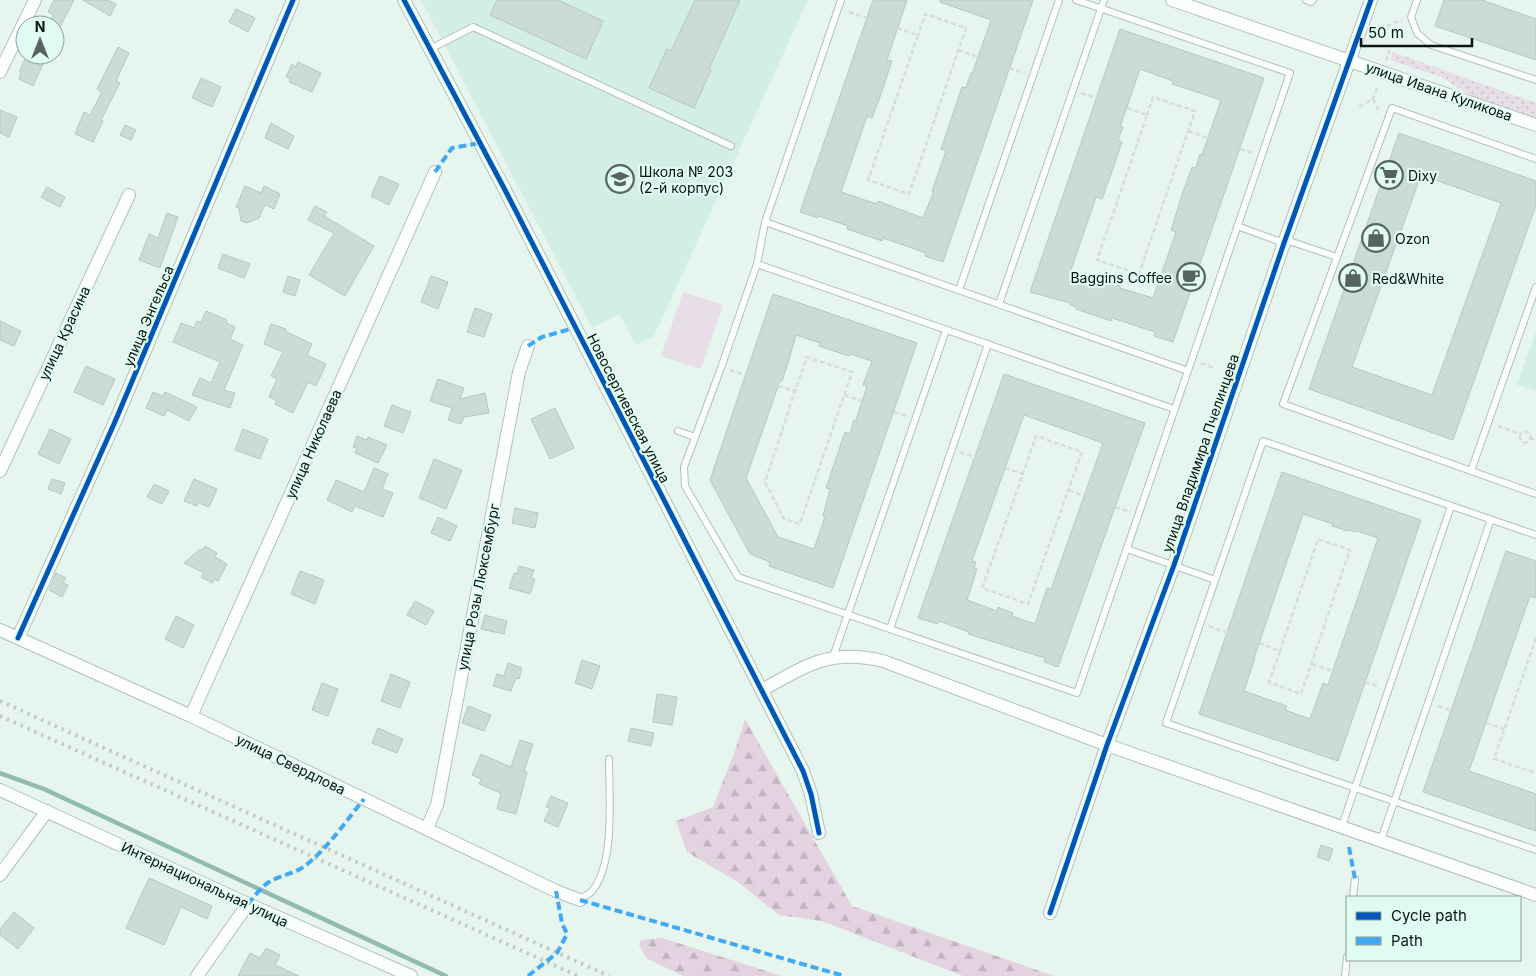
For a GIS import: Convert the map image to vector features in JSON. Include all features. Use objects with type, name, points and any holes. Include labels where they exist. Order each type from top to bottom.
[{"type":"street","points":[[0,72],[35,0]]},
{"type":"street","name":"улица Энгельса","points":[[18,638],[114,424],[293,0]]},
{"type":"street","name":"Новосергиевская улица","points":[[404,0],[762,690],[802,771],[811,794],[819,833]]},
{"type":"street","name":"улица Ивана Куликова","points":[[1172,0],[1536,125]]},
{"type":"street","name":"улица Владимира Пчелинцева","points":[[1050,913],[1107,745],[1174,566],[1285,242],[1371,0]]},
{"type":"street","name":"улица Николаева","points":[[192,716],[435,172]]},
{"type":"street","name":"улица Красина","points":[[0,471],[129,195]]},
{"type":"street","name":"улица Розы Люксембург","points":[[427,828],[437,805],[519,372],[528,346]]},
{"type":"street","name":"улица Свердлова","points":[[0,630],[192,716],[556,891],[580,900]]},
{"type":"street","points":[[762,690],[808,665],[833,657],[858,657],[883,661],[1107,745],[1536,895]]},
{"type":"street","name":"Интернациональная улица","points":[[0,790],[248,904],[411,976]]},
{"type":"street","points":[[0,875],[47,812]]},
{"type":"street","points":[[197,976],[248,904]]},
{"type":"lane","points":[[840,0],[765,222],[757,264],[684,467],[685,486],[738,577],[1077,693],[1290,73],[1076,0]]},
{"type":"lane","points":[[959,290],[1059,0]]},
{"type":"lane","points":[[999,304],[1104,0]]},
{"type":"lane","points":[[1306,0],[1311,2],[1313,0]]},
{"type":"lane","points":[[1417,0],[1411,17],[1417,33],[1431,45],[1536,80]]},
{"type":"lane","points":[[430,49],[474,27],[731,146]]},
{"type":"lane","points":[[1536,159],[1392,108],[1283,404],[1536,494]]},
{"type":"lane","points":[[765,222],[1188,371]]},
{"type":"lane","points":[[1237,226],[1337,258]]},
{"type":"lane","points":[[757,264],[1174,409]]},
{"type":"lane","points":[[1471,471],[1536,287]]},
{"type":"lane","points":[[833,657],[946,330]]},
{"type":"lane","points":[[890,629],[988,344]]},
{"type":"lane","points":[[678,431],[695,437]]},
{"type":"lane","points":[[1536,535],[1263,441],[1166,724],[1536,850]]},
{"type":"lane","points":[[1342,826],[1451,506]]},
{"type":"lane","points":[[1381,840],[1491,519]]},
{"type":"lane","points":[[1127,549],[1215,580]]},
{"type":"lane","points":[[580,900],[591,892],[599,879],[608,847],[609,759]]},
{"type":"lane","points":[[1353,896],[1355,879]]},
{"type":"lane","points":[[1345,976],[1347,961]]},
{"type":"path","points":[[838,8],[867,18]]},
{"type":"path","points":[[925,14],[966,28],[908,194],[868,180],[918,36],[925,14]]},
{"type":"path","points":[[1387,26],[1411,17]]},
{"type":"path","points":[[898,28],[918,36]]},
{"type":"path","points":[[958,50],[978,57]]},
{"type":"path","points":[[1010,68],[1033,76]]},
{"type":"path","points":[[1073,90],[1096,98]]},
{"type":"path","points":[[1154,97],[1195,111],[1139,274],[1097,260],[1147,116],[1154,97]]},
{"type":"path","points":[[1359,107],[1373,98],[1382,117]]},
{"type":"path","points":[[1127,108],[1147,116]]},
{"type":"path","points":[[1188,131],[1208,138]]},
{"type":"path","points":[[807,357],[852,372],[800,524],[784,519],[765,482],[795,391],[807,357]]},
{"type":"path","points":[[1192,359],[1214,368]]},
{"type":"path","points":[[721,368],[746,375]]},
{"type":"path","points":[[778,386],[795,391]]},
{"type":"path","points":[[844,395],[862,401]]},
{"type":"path","points":[[1494,425],[1520,434]]},
{"type":"path","points":[[1520,434],[1527,431],[1530,438]]},
{"type":"path","points":[[1520,434],[1519,437],[1523,442],[1530,438]]},
{"type":"path","points":[[1036,436],[1082,452],[1028,604],[982,588],[1023,474],[1036,436]]},
{"type":"path","points":[[1530,438],[1536,440]]},
{"type":"path","points":[[952,449],[975,457]]},
{"type":"path","points":[[1005,468],[1023,474]]},
{"type":"path","points":[[1069,490],[1084,496]]},
{"type":"path","points":[[1115,507],[1138,515]]},
{"type":"path","points":[[1318,539],[1350,550],[1301,694],[1269,682],[1280,651],[1318,539]]},
{"type":"path","points":[[1200,624],[1227,633]]},
{"type":"path","points":[[1536,638],[1494,759],[1536,773]]},
{"type":"path","points":[[1259,644],[1280,651]]},
{"type":"path","points":[[1312,664],[1332,671]]},
{"type":"path","points":[[1365,682],[1388,690]]},
{"type":"path","points":[[1438,706],[1451,710]]},
{"type":"path","points":[[1486,723],[1504,729]]},
{"type":"shaded area","name":"Школа № 203 (2-й корпус)","points":[[421,0],[808,0],[654,336],[636,345],[619,314],[592,328]]},
{"type":"shaded area","points":[[1393,52],[1536,103],[1536,119],[1473,97],[1443,78],[1390,60]]},
{"type":"shaded area","points":[[683,292],[723,305],[701,369],[661,356]]},
{"type":"shaded area","points":[[1536,331],[1536,391],[1517,385]]},
{"type":"green space","points":[[745,719],[852,906],[1054,976],[963,976],[822,921],[779,915],[738,882],[687,852],[676,821],[713,807]]},
{"type":"green space","points":[[662,938],[782,976],[683,976],[646,958],[639,945],[641,940]]},
{"type":"building","points":[[54,0],[74,0],[65,17],[65,15],[53,15],[48,12]]},
{"type":"building","points":[[83,0],[108,0],[116,4],[110,16]]},
{"type":"building","points":[[497,0],[558,0],[603,21],[586,59],[490,15]]},
{"type":"building","points":[[695,0],[740,0],[694,108],[649,88],[667,49],[671,51]]},
{"type":"building","points":[[873,0],[907,0],[887,60],[892,61],[880,97],[872,118],[867,116],[841,192],[877,204],[878,201],[923,218],[934,191],[932,191],[946,151],[941,149],[962,87],[966,88],[991,20],[940,2],[940,0],[1033,0],[943,262],[925,256],[926,253],[883,238],[882,241],[847,229],[848,226],[800,212]]},
{"type":"building","points":[[1444,0],[1482,0],[1536,19],[1536,60],[1435,26]]},
{"type":"building","points":[[236,9],[255,18],[248,32],[229,22]]},
{"type":"building","points":[[1120,29],[1264,78],[1173,342],[1154,336],[1155,332],[1112,318],[1111,321],[1076,309],[1070,303],[1030,292]],"holes":[[[1140,69],[1173,81],[1172,84],[1221,100],[1202,155],[1200,154],[1196,168],[1192,167],[1182,195],[1171,230],[1176,232],[1153,298],[1120,288],[1120,286],[1106,281],[1105,285],[1070,273],[1096,197],[1102,199],[1110,177],[1122,142],[1118,140],[1123,127],[1120,127]]]},
{"type":"building","points":[[118,47],[129,53],[116,81],[120,83],[101,120],[103,121],[93,142],[75,134],[84,112],[90,115],[102,92],[97,89]]},
{"type":"building","points":[[298,62],[321,73],[312,92],[289,82],[291,79],[286,77],[292,64],[296,67]]},
{"type":"building","points":[[22,65],[43,65],[33,86],[19,79],[21,73],[19,72]]},
{"type":"building","points":[[201,78],[221,87],[212,107],[192,98]]},
{"type":"building","points":[[0,110],[17,117],[9,137],[0,133]]},
{"type":"building","points":[[271,123],[294,136],[288,149],[265,138]]},
{"type":"building","points":[[125,125],[136,130],[131,140],[120,135]]},
{"type":"building","points":[[1399,133],[1536,181],[1536,205],[1453,440],[1309,389]],"holes":[[[1421,175],[1501,203],[1432,395],[1352,367]]]},
{"type":"building","points":[[380,176],[399,184],[389,205],[371,196]]},
{"type":"building","points":[[245,186],[261,193],[264,186],[280,194],[274,209],[265,205],[259,218],[247,223],[241,221],[239,208],[236,207]]},
{"type":"building","points":[[47,187],[65,197],[60,207],[41,197]]},
{"type":"building","points":[[315,206],[327,212],[324,216],[374,246],[345,296],[309,275],[334,233],[308,220]]},
{"type":"building","points":[[167,213],[178,217],[160,268],[139,260],[149,234],[158,238]]},
{"type":"building","points":[[223,254],[250,264],[244,278],[218,268]]},
{"type":"building","points":[[288,276],[300,280],[295,296],[283,292]]},
{"type":"building","points":[[431,276],[448,282],[438,309],[421,302]]},
{"type":"building","points":[[773,294],[917,343],[833,588],[769,566],[770,562],[750,554],[710,480]],"holes":[[[796,335],[820,343],[819,346],[872,361],[863,385],[867,386],[856,420],[854,420],[850,434],[845,432],[826,488],[830,489],[823,516],[825,517],[814,549],[778,537],[746,478],[780,381],[782,381]]]},
{"type":"building","points":[[475,308],[492,314],[484,337],[467,332]]},
{"type":"building","points":[[206,311],[227,320],[226,323],[235,327],[230,339],[243,345],[224,390],[235,393],[230,408],[192,395],[200,378],[211,383],[220,362],[173,342],[181,323],[194,328],[197,321],[201,323]]},
{"type":"building","points":[[0,321],[21,331],[14,346],[0,340]]},
{"type":"building","points":[[271,324],[286,329],[285,331],[312,344],[307,355],[326,364],[316,386],[308,382],[293,413],[275,404],[277,401],[269,397],[277,379],[271,376],[283,352],[264,344]]},
{"type":"building","points":[[86,366],[115,379],[103,405],[74,392]]},
{"type":"building","points":[[1004,374],[1145,423],[1058,667],[1044,662],[1045,658],[968,634],[969,632],[939,621],[938,624],[918,618]],"holes":[[[1024,415],[1103,443],[1051,589],[1047,588],[1035,624],[1012,616],[1013,613],[998,607],[997,611],[967,600],[977,569],[974,568],[976,562],[972,561]]]},
{"type":"building","points":[[438,379],[464,388],[460,399],[485,393],[489,413],[464,417],[461,424],[448,420],[452,408],[430,401]]},
{"type":"building","points":[[153,392],[163,396],[165,392],[197,407],[189,421],[167,410],[164,416],[146,408]]},
{"type":"building","points":[[392,405],[411,412],[403,433],[384,426]]},
{"type":"building","points":[[555,408],[574,448],[550,459],[531,419]]},
{"type":"building","points":[[50,429],[71,439],[59,464],[38,454]]},
{"type":"building","points":[[243,429],[268,439],[260,459],[235,450]]},
{"type":"building","points":[[357,436],[367,440],[368,437],[387,445],[378,463],[355,453],[357,448],[353,447]]},
{"type":"building","points":[[434,459],[462,470],[446,509],[419,498]]},
{"type":"building","points":[[374,468],[388,474],[382,489],[393,493],[383,517],[355,506],[352,512],[327,500],[336,480],[364,492]]},
{"type":"building","points":[[1282,472],[1421,520],[1338,761],[1199,714]],"holes":[[[1303,514],[1333,524],[1332,526],[1378,538],[1328,685],[1323,683],[1310,719],[1285,710],[1287,706],[1244,691]]]},
{"type":"building","points":[[52,479],[65,483],[61,494],[48,489]]},
{"type":"building","points":[[194,479],[217,489],[209,507],[199,503],[197,506],[184,501]]},
{"type":"building","points":[[154,484],[169,491],[162,504],[147,497]]},
{"type":"building","points":[[515,508],[538,513],[535,528],[512,523]]},
{"type":"building","points":[[438,517],[457,526],[450,541],[431,533]]},
{"type":"building","points":[[205,546],[217,553],[215,557],[227,564],[218,581],[215,579],[212,583],[201,577],[204,573],[184,563]]},
{"type":"building","points":[[1506,551],[1536,561],[1536,598],[1530,596],[1469,771],[1536,794],[1536,831],[1423,792]]},
{"type":"building","points":[[519,566],[534,570],[531,578],[535,579],[530,594],[509,588],[514,573],[517,574]]},
{"type":"building","points":[[300,571],[324,580],[315,604],[291,594]]},
{"type":"building","points":[[56,573],[66,578],[63,583],[68,585],[62,597],[49,590]]},
{"type":"building","points":[[415,601],[434,611],[426,625],[407,615]]},
{"type":"building","points":[[485,615],[507,621],[504,634],[481,629]]},
{"type":"building","points":[[176,616],[194,625],[183,648],[165,639]]},
{"type":"building","points":[[582,660],[600,666],[592,689],[575,683]]},
{"type":"building","points":[[508,663],[522,668],[519,679],[516,678],[511,691],[493,686],[497,674],[504,676]]},
{"type":"building","points":[[391,674],[410,682],[400,708],[381,701]]},
{"type":"building","points":[[322,683],[338,689],[328,716],[312,710]]},
{"type":"building","points":[[657,694],[677,697],[672,725],[653,722]]},
{"type":"building","points":[[468,706],[491,715],[484,731],[462,723]]},
{"type":"building","points":[[378,728],[403,739],[397,753],[372,743]]},
{"type":"building","points":[[631,728],[654,733],[651,746],[628,741]]},
{"type":"building","points":[[520,740],[533,744],[524,771],[527,772],[516,814],[497,809],[501,793],[479,784],[481,779],[472,775],[481,754],[511,767]]},
{"type":"building","points":[[551,796],[568,803],[558,827],[544,821],[550,808],[546,807]]},
{"type":"building","points":[[1321,845],[1333,849],[1329,861],[1317,857]]},
{"type":"building","points":[[149,878],[212,906],[207,919],[181,907],[164,945],[126,928]]},
{"type":"building","points":[[14,912],[34,928],[18,949],[0,935],[0,929]]},
{"type":"building","points":[[266,948],[280,955],[275,965],[299,976],[238,976],[250,953],[260,958]]},
{"type":"waterway","points":[[0,773],[44,789],[446,976]]},
{"type":"railway","points":[[0,701],[609,976]]},
{"type":"railway","points":[[0,716],[578,976]]},
{"type":"marked path","points":[[435,172],[452,148],[480,143]]},
{"type":"marked path","points":[[528,346],[542,337],[574,328]]},
{"type":"marked path","points":[[248,904],[260,889],[269,882],[301,869],[313,859],[329,843],[364,799]]},
{"type":"marked path","points":[[1349,847],[1355,879]]},
{"type":"marked path","points":[[528,976],[557,953],[567,934],[562,923],[556,891]]},
{"type":"marked path","points":[[580,900],[844,976]]},
{"type":"cycle path","points":[[18,638],[114,424],[293,0]]},
{"type":"cycle path","points":[[404,0],[505,190],[803,771],[811,794],[819,833]]},
{"type":"cycle path","points":[[1050,913],[1107,745],[1174,565],[1284,243],[1371,0]]},
{"type":"place","name":"Dixy","points":[[1389,175]]},
{"type":"place","name":"Школа № 203 (2-й корпус)","points":[[620,179]]},
{"type":"place","name":"Ozon","points":[[1376,238]]},
{"type":"place","name":"Baggins Coffee","points":[[1191,277]]},
{"type":"place","name":"Red&White","points":[[1353,278]]}]
